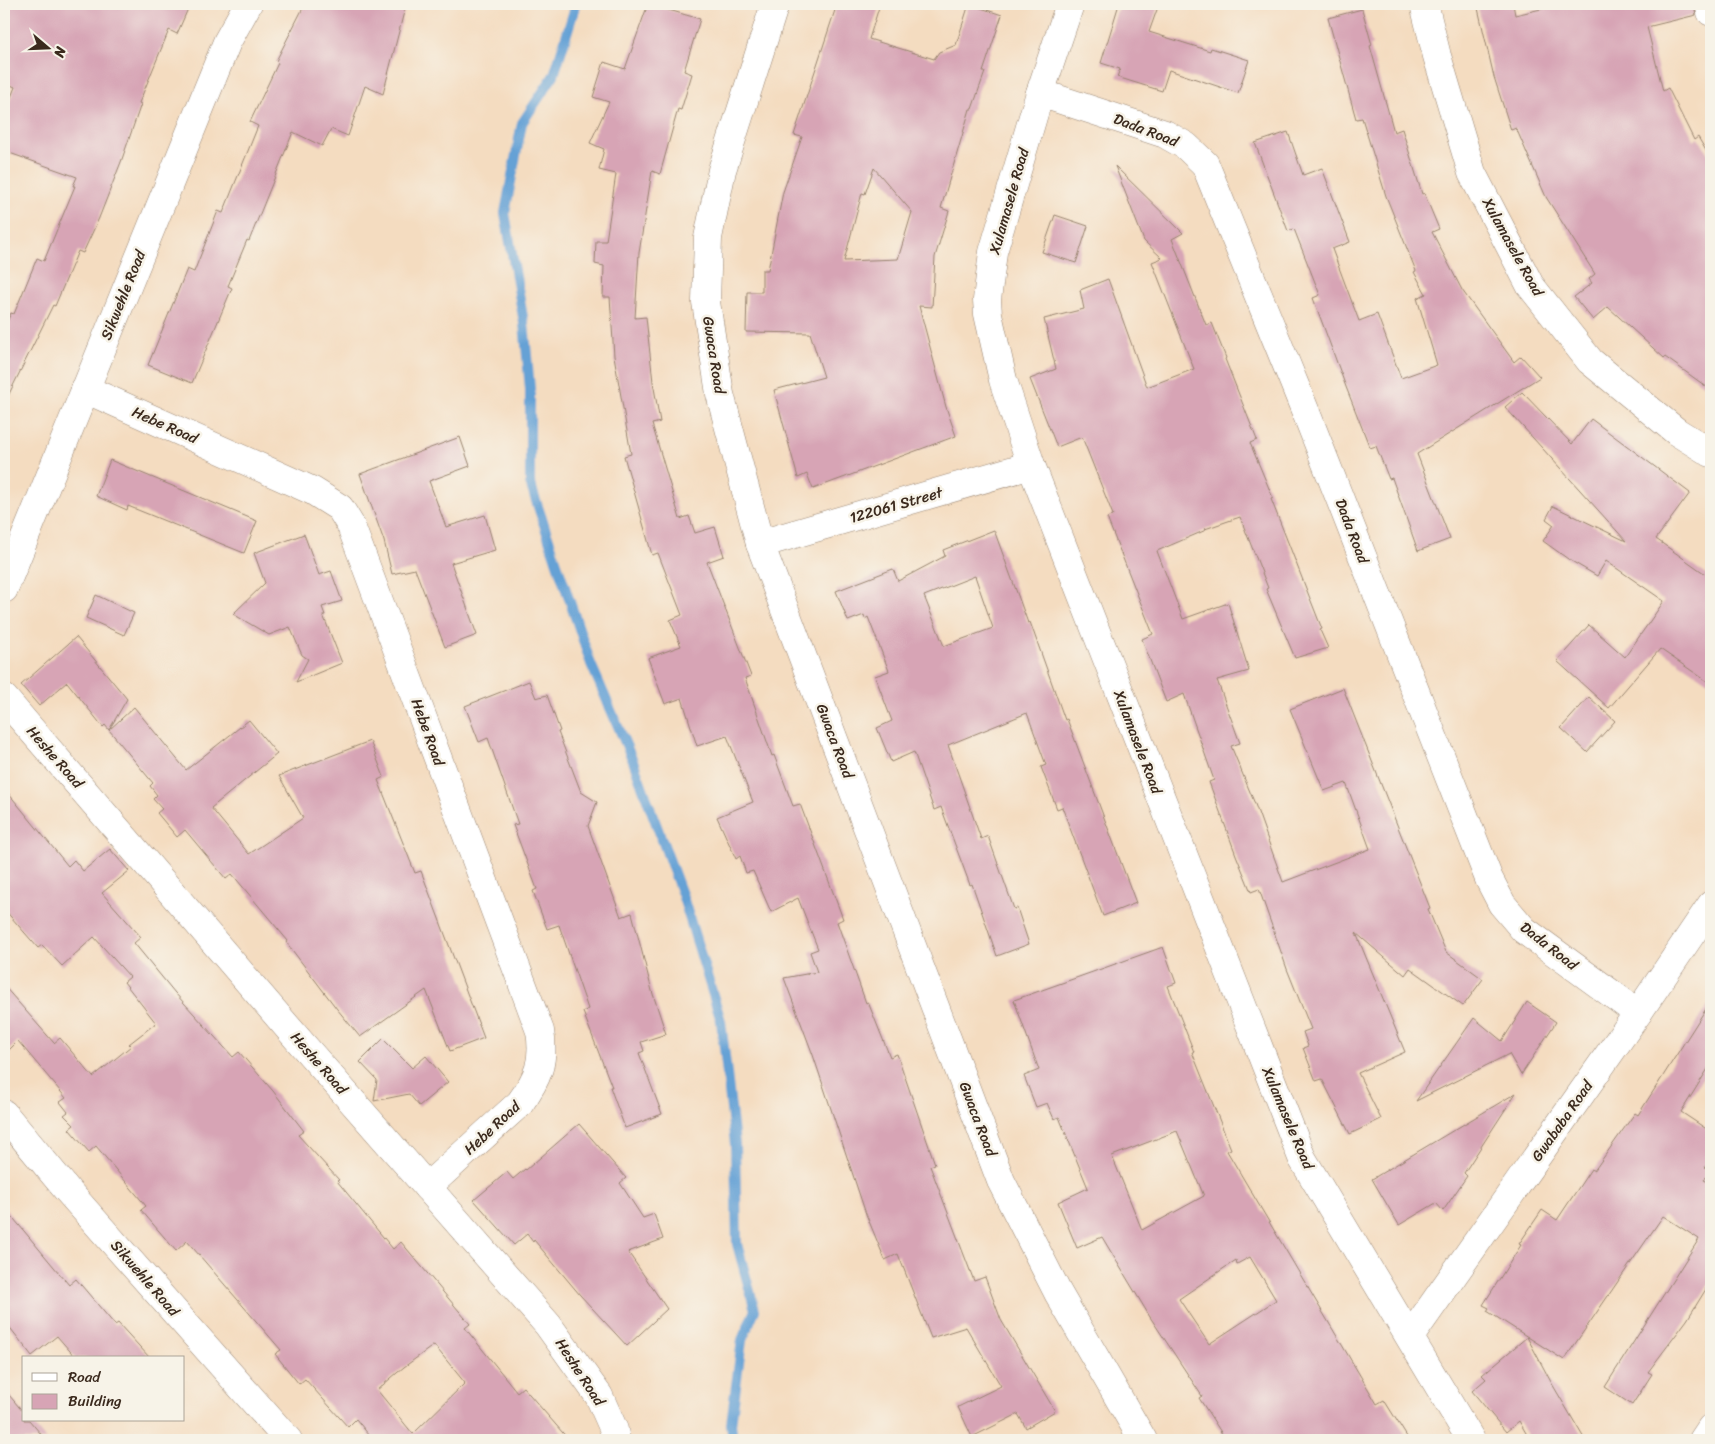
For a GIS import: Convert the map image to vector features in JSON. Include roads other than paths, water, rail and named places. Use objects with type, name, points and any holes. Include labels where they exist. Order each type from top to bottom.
[{"type":"street","name":"Sikwehle Road","points":[[4,589],[227,42],[248,4]]},
{"type":"street","name":"Gwaca Road","points":[[775,4],[722,170],[708,238],[706,302],[720,394],[760,544],[1001,1181],[1058,1293],[1143,1440]]},
{"type":"street","name":"Xulamasele Road","points":[[1070,4],[1040,93],[993,252],[988,314],[1003,380],[1031,465],[1302,1158],[1471,1440]]},
{"type":"street","name":"Xulamasele Road","points":[[1424,4],[1437,56],[1472,173],[1530,285],[1590,361],[1677,432],[1711,453]]},
{"type":"street","points":[[1709,4],[1711,12]]},
{"type":"street","name":"Dada Road","points":[[1040,93],[1165,134],[1186,146],[1205,164],[1310,424],[1489,879],[1502,904],[1524,930],[1638,1013]]},
{"type":"street","name":"Hebe Road","points":[[85,389],[313,491],[340,508],[351,526],[540,1031],[542,1047],[541,1063],[537,1076],[520,1103],[427,1187]]},
{"type":"street","name":"122061 Street","points":[[760,544],[1031,465]]},
{"type":"street","name":"Heshe Road","points":[[4,698],[548,1325],[599,1396],[614,1430],[616,1440]]},
{"type":"street","name":"Gwababa Road","points":[[1410,1337],[1638,1013],[1711,905]]},
{"type":"street","name":"Sikwehle Road","points":[[4,1114],[68,1191],[288,1440]]},
{"type":"street","points":[[1703,1440],[1711,1428]]},
{"type":"waterway","points":[[576,4],[554,75],[522,123],[505,213],[524,323],[530,389],[530,483],[591,664],[633,761],[683,897],[721,1021],[735,1144],[737,1244],[755,1310],[742,1340],[731,1424],[733,1440]]}]
